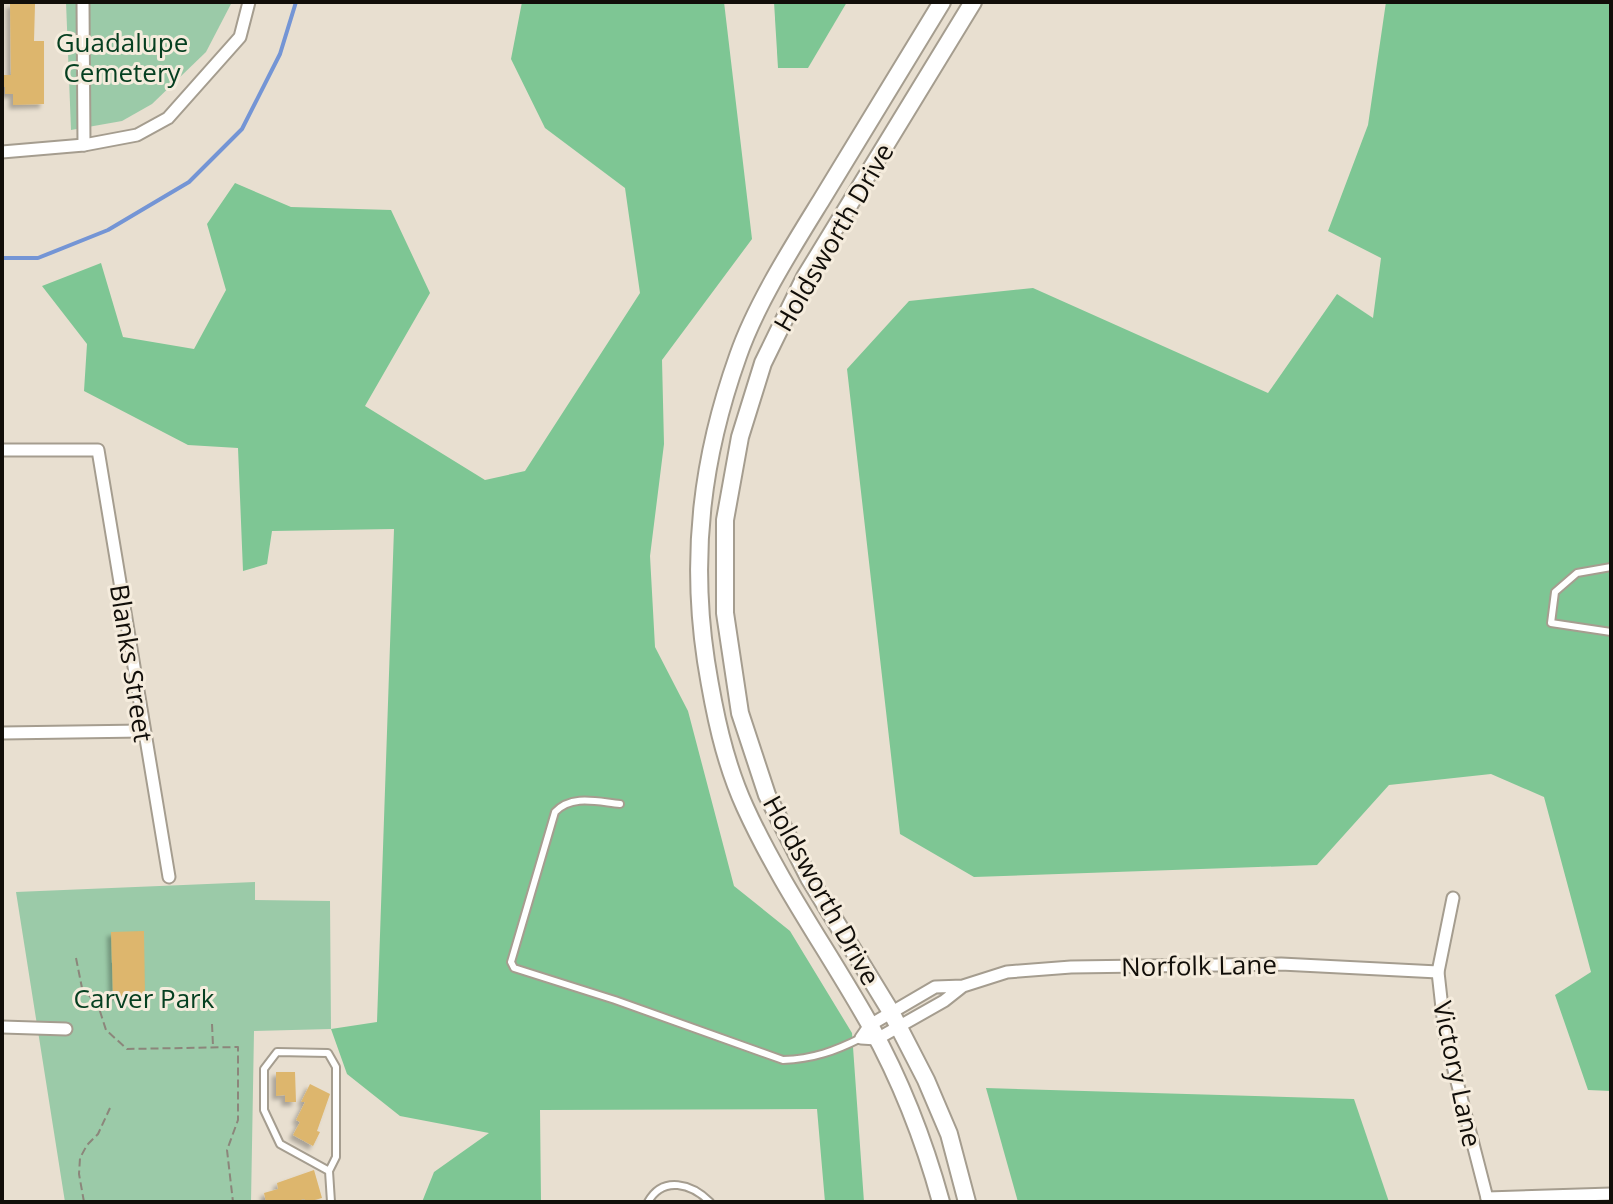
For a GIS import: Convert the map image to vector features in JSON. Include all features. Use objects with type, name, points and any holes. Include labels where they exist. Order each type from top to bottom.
[{"type":"main road","name":"Holdsworth Drive","points":[[967,1202],[949,1134],[895,1019],[809,878],[767,795],[740,713],[735,684],[725,613],[725,520],[740,437],[763,363],[805,277],[973,2]]},
{"type":"main road","name":"Holdsworth Drive","points":[[941,5],[782,264],[739,353],[715,430],[700,517],[701,630],[715,719],[743,805],[787,891],[902,1090],[927,1151],[941,1202]]},
{"type":"main road","points":[[941,5],[961,21]]},
{"type":"street","points":[[83,2],[84,145]]},
{"type":"street","points":[[2,152],[84,145],[137,135],[168,118],[240,37],[249,2]]},
{"type":"street","name":"Blanks Street","points":[[2,450],[98,450],[169,877]]},
{"type":"street","points":[[2,733],[143,731]]},
{"type":"street","name":"Victory Lane","points":[[1453,898],[1438,972],[1445,1035],[1487,1200]]},
{"type":"street","name":"Norfolk Lane","points":[[869,1034],[895,1019],[935,987],[963,986],[1007,972],[1071,967],[1281,964],[1438,972]]},
{"type":"street","points":[[2,1027],[66,1029]]},
{"type":"street","points":[[1487,1200],[1611,1194]]},
{"type":"lane","points":[[1611,567],[1577,573],[1555,592],[1551,623],[1611,632]]},
{"type":"lane","points":[[620,804],[579,800],[564,803],[555,812],[511,962],[514,968],[615,1000],[783,1060],[806,1059],[829,1053],[869,1034]]},
{"type":"lane","points":[[329,1171],[280,1144],[264,1110],[264,1069],[277,1052],[328,1053],[336,1067],[336,1157],[329,1171],[331,1202]]},
{"type":"lane","points":[[648,1202],[657,1190],[683,1184],[700,1192],[710,1202]]},
{"type":"path","points":[[76,958],[82,988],[98,1005],[106,1030],[127,1049],[238,1047],[238,1120],[227,1150],[233,1202]]},
{"type":"path","points":[[212,1024],[213,1047]]},
{"type":"path","points":[[84,1202],[79,1174],[80,1158],[98,1134],[110,1108]]},
{"type":"green space","name":"Guadalupe Cemetery","points":[[66,2],[232,2],[206,52],[152,104],[122,121],[71,130]]},
{"type":"green space","points":[[522,2],[724,2],[752,239],[662,360],[664,444],[650,556],[655,647],[688,711],[734,886],[790,931],[852,1033],[864,1202],[825,1202],[817,1109],[540,1110],[541,1202],[422,1202],[434,1172],[489,1133],[400,1116],[347,1074],[331,1029],[377,1022],[394,529],[272,531],[267,564],[243,571],[238,448],[188,445],[84,391],[87,344],[42,286],[101,263],[123,337],[194,349],[226,290],[207,224],[235,183],[291,207],[391,210],[430,293],[365,406],[485,480],[525,471],[640,293],[625,188],[545,128],[511,59]]},
{"type":"green space","points":[[774,2],[847,2],[808,68],[778,68]]},
{"type":"green space","points":[[1386,2],[1611,2],[1611,1091],[1588,1090],[1555,995],[1591,972],[1544,797],[1491,774],[1389,785],[1317,865],[974,877],[900,834],[847,369],[909,301],[1033,288],[1268,393],[1337,294],[1373,318],[1381,258],[1328,231],[1368,125]]},
{"type":"green space","name":"Carver Park","points":[[255,882],[255,900],[330,901],[331,1029],[254,1031],[251,1202],[65,1202],[16,892]]},
{"type":"green space","points":[[986,1088],[1354,1099],[1389,1202],[1018,1202]]},
{"type":"building","points":[[10,3],[35,4],[34,41],[44,41],[44,104],[13,105],[13,94],[5,94],[5,87],[2,87],[2,75],[11,75]]},
{"type":"building","points":[[144,931],[145,996],[113,996],[111,932]]},
{"type":"building","points":[[276,1072],[295,1072],[296,1102],[285,1102],[285,1095],[276,1096]]},
{"type":"building","points":[[310,1084],[330,1094],[313,1146],[293,1135],[305,1102],[301,1102]]},
{"type":"building","points":[[314,1170],[322,1198],[307,1202],[304,1199],[266,1202],[264,1193],[278,1189],[277,1183]]},
{"type":"waterway","points":[[2,258],[38,258],[108,230],[189,182],[242,129],[280,54],[296,2]]}]
